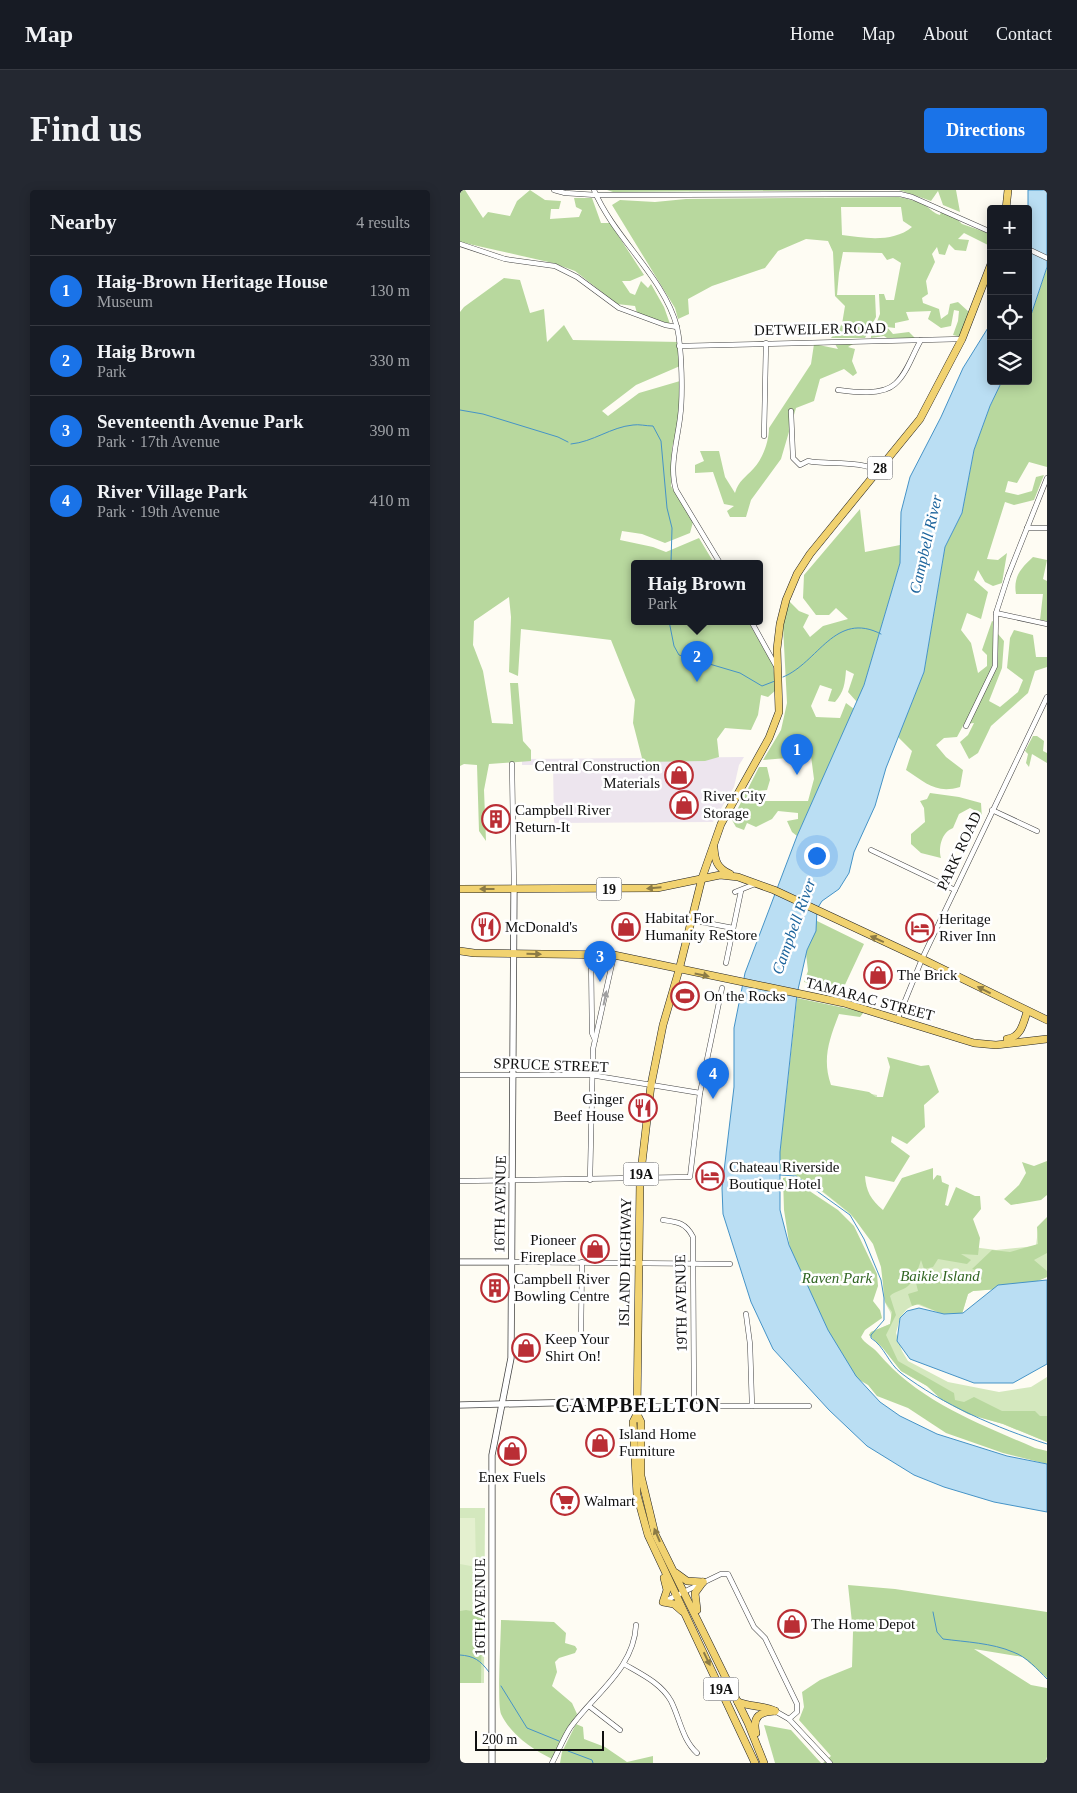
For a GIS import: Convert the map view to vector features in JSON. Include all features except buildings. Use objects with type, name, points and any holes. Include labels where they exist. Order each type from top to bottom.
[{"type":"main road","points":[[1006,205],[1008,190]]},
{"type":"main road","name":"28","points":[[702,878],[732,801],[769,738],[779,712],[777,649],[780,624],[786,600],[797,574],[810,554],[920,419],[962,339],[987,274]]},
{"type":"main road","points":[[714,844],[715,862],[722,870],[738,877]]},
{"type":"main road","name":"19","points":[[460,889],[657,888],[720,874],[738,877],[771,890],[922,959],[1027,1012],[1047,1020]]},
{"type":"main road","name":"ISLAND HIGHWAY","points":[[702,878],[663,1025],[651,1085],[640,1180],[637,1410],[633,1422],[634,1476],[639,1505],[648,1535],[707,1639],[759,1746],[764,1763]]},
{"type":"main road","name":"TAMARAC STREET","points":[[460,951],[515,954],[614,955],[844,1003],[898,1018],[974,1043]]},
{"type":"main road","points":[[974,1043],[1013,1038],[1020,1032],[1027,1012]]},
{"type":"main road","points":[[974,1043],[996,1045],[1047,1039]]},
{"type":"main road","name":"ISLAND HIGHWAY","points":[[637,1410],[641,1422],[641,1476],[646,1505],[655,1534],[672,1568],[686,1615],[755,1763]]},
{"type":"main road","points":[[648,1535],[666,1585],[663,1602],[676,1605],[686,1615]]},
{"type":"main road","points":[[672,1568],[687,1581],[703,1582]]},
{"type":"main road","points":[[703,1582],[695,1592],[694,1600],[707,1639]]},
{"type":"main road","points":[[738,1702],[749,1706],[765,1706],[775,1712]]},
{"type":"main road","points":[[759,1746],[754,1723],[756,1717],[763,1712],[775,1712]]},
{"type":"street","points":[[554,190],[565,193],[900,194],[912,197],[987,230]]},
{"type":"street","points":[[595,192],[668,302],[677,327],[680,346],[680,416],[673,470],[674,482],[676,490],[718,560]]},
{"type":"street","points":[[460,244],[506,258],[555,266],[577,277],[619,308],[665,325],[677,327]]},
{"type":"street","points":[[1030,250],[1047,258]]},
{"type":"street","points":[[790,342],[805,338]]},
{"type":"street","name":"DETWEILER ROAD","points":[[680,346],[962,339]]},
{"type":"street","points":[[838,390],[851,392],[889,388],[900,379],[921,340]]},
{"type":"street","points":[[764,436],[766,343]]},
{"type":"street","points":[[791,411],[794,458],[800,465],[808,461],[864,466],[873,468],[878,472]]},
{"type":"street","points":[[966,726],[996,666],[996,613],[1008,576],[1047,478]]},
{"type":"street","points":[[1027,528],[1047,528]]},
{"type":"street","points":[[996,613],[1047,624]]},
{"type":"street","points":[[753,625],[778,670]]},
{"type":"street","name":"PARK ROAD","points":[[898,1018],[922,959],[954,890],[1047,697]]},
{"type":"street","name":"16TH AVENUE","points":[[492,1763],[492,1455],[511,1358],[515,954],[512,764]]},
{"type":"street","points":[[992,810],[1037,831]]},
{"type":"street","points":[[871,850],[954,890]]},
{"type":"street","points":[[726,964],[738,891],[755,884]]},
{"type":"street","points":[[690,920],[733,928]]},
{"type":"street","points":[[591,955],[592,1033],[596,1042]]},
{"type":"street","points":[[590,1180],[591,1076],[614,955]]},
{"type":"street","points":[[460,1181],[690,1178],[700,1093],[722,988]]},
{"type":"street","name":"SPRUCE STREET","points":[[460,1074],[591,1076],[700,1093]]},
{"type":"street","name":"19TH AVENUE","points":[[663,1220],[680,1222],[688,1228],[693,1237],[694,1406]]},
{"type":"street","points":[[460,1262],[730,1264]]},
{"type":"street","points":[[581,1332],[582,1262]]},
{"type":"street","points":[[746,1314],[750,1344],[752,1406]]},
{"type":"street","points":[[460,1404],[588,1402],[637,1410],[694,1406],[809,1406]]},
{"type":"street","points":[[663,1602],[721,1574],[728,1574],[754,1627],[765,1638],[797,1704],[797,1712],[788,1718]]},
{"type":"street","points":[[552,1763],[570,1729],[624,1664],[634,1644],[636,1625]]},
{"type":"street","points":[[624,1664],[655,1682],[664,1691],[671,1701],[688,1744],[697,1753]]},
{"type":"street","points":[[589,1706],[620,1730]]},
{"type":"street","points":[[775,1712],[788,1718],[830,1763]]},
{"type":"shaded area","points":[[744,757],[739,765],[734,787],[713,822],[554,823],[553,765],[522,765],[522,759]]},
{"type":"green space","points":[[460,190],[465,190],[483,218],[488,212],[510,216],[517,201],[530,190],[545,200],[561,201],[559,209],[551,209],[550,219],[579,217],[582,210],[576,207],[574,198],[592,198],[601,223],[610,223],[644,275],[630,281],[622,281],[630,293],[635,295],[641,281],[648,288],[651,284],[664,307],[670,324],[637,313],[635,306],[617,304],[575,271],[553,263],[460,242]]},
{"type":"green space","points":[[607,190],[880,190],[613,192]]},
{"type":"green space","points":[[899,190],[956,190],[960,212],[943,205],[938,191],[931,201]]},
{"type":"green space","points":[[899,197],[913,200],[940,215],[941,212],[957,219],[962,224],[987,233],[987,244],[964,233],[958,239],[969,240],[966,251],[955,250],[949,244],[945,255],[939,254],[937,247],[932,254],[935,262],[926,281],[928,294],[922,298],[923,303],[939,309],[941,319],[948,314],[950,304],[958,302],[969,312],[961,337],[953,335],[959,311],[954,310],[951,326],[941,328],[928,319],[931,311],[906,312],[909,320],[895,323],[895,328],[887,327],[893,334],[909,332],[915,338],[887,338],[884,336],[871,338],[871,335],[877,331],[874,329],[880,314],[879,294],[884,294],[886,300],[894,300],[901,263],[893,258],[887,260],[882,253],[843,252],[837,295],[875,295],[876,317],[865,338],[831,338],[842,324],[845,306],[835,296],[833,252],[828,241],[806,239],[778,251],[765,268],[712,286],[688,299],[689,314],[678,319],[675,308],[612,205],[620,200],[655,202],[686,199]],"holes":[[[841,207],[901,207],[903,221],[912,227],[896,235],[878,238],[842,235]]]},
{"type":"green space","points":[[1047,267],[1047,467],[1029,462],[1017,483],[1008,481],[1005,492],[1018,495],[1032,491],[1036,477],[1044,475],[1034,500],[1014,505],[1005,502],[987,559],[998,560],[1007,553],[1002,583],[993,586],[985,582],[978,570],[974,580],[988,592],[981,619],[967,613],[961,630],[971,643],[978,673],[987,666],[987,655],[982,650],[992,621],[998,624],[998,634],[1004,641],[1002,668],[989,701],[1000,707],[1018,692],[1023,680],[1007,668],[1010,638],[1014,630],[1033,635],[1036,657],[1047,657],[1047,667],[1035,671],[1028,693],[991,726],[978,753],[969,759],[960,742],[968,735],[974,723],[964,724],[957,737],[944,738],[936,745],[946,757],[963,770],[960,787],[952,789],[938,788],[926,783],[906,770],[912,751],[898,737],[924,672],[945,547],[962,513],[974,450],[990,406],[1000,385],[1032,385],[1032,312]]},
{"type":"green space","points":[[504,278],[520,280],[530,313],[544,309],[547,342],[564,325],[573,340],[680,342],[680,366],[636,385],[602,411],[608,416],[639,393],[680,381],[682,419],[672,447],[671,486],[693,522],[690,533],[665,543],[642,534],[622,531],[620,540],[653,547],[666,552],[699,538],[712,560],[631,560],[631,625],[750,625],[773,665],[776,690],[768,697],[761,695],[758,715],[751,730],[725,728],[717,739],[719,757],[705,761],[643,762],[633,723],[635,700],[611,640],[521,629],[518,676],[509,672],[511,617],[509,597],[474,621],[473,645],[483,671],[492,723],[513,724],[510,683],[518,683],[523,741],[531,750],[531,761],[489,764],[484,790],[486,841],[479,831],[477,765],[464,764],[460,766],[460,312],[464,307]]},
{"type":"green space","points":[[814,344],[838,349],[835,344],[853,344],[848,347],[855,349],[852,361],[857,373],[853,376],[844,369],[820,379],[814,401],[796,408],[781,459],[751,500],[746,517],[730,517],[727,511],[734,506],[724,504],[713,472],[695,473],[695,465],[704,461],[700,451],[719,451],[725,477],[735,493],[740,482],[754,468],[763,454],[767,444],[769,428],[811,364]]},
{"type":"green space","points":[[860,509],[865,552],[900,545],[900,563],[864,685],[857,702],[848,692],[854,674],[846,670],[843,687],[835,702],[828,701],[832,689],[820,685],[811,706],[816,717],[840,718],[846,703],[854,709],[797,836],[792,832],[787,821],[798,819],[798,813],[778,811],[772,819],[756,827],[747,823],[744,830],[736,827],[732,820],[759,767],[767,767],[770,780],[767,790],[757,791],[757,798],[762,801],[808,801],[814,779],[811,756],[763,760],[781,730],[787,703],[783,626],[789,601],[799,611],[809,615],[803,627],[810,637],[823,626],[848,619],[836,608],[829,615],[816,615],[803,598],[804,575]]},
{"type":"green space","points":[[1033,557],[1047,560],[1043,579],[1047,581],[1047,621],[1040,620],[1043,594],[1016,594],[1015,588],[1019,573]]},
{"type":"green space","points":[[1033,736],[1037,736],[1044,741],[1043,751],[1047,753],[1047,763],[1032,754],[1029,767],[1026,763],[1028,754],[1025,751]]},
{"type":"green space","points":[[930,793],[959,797],[981,803],[982,819],[975,819],[974,810],[970,808],[959,814],[953,828],[946,833],[942,840],[941,858],[921,853],[911,844],[911,834],[925,822],[924,808],[920,801],[927,799]]},
{"type":"green space","points":[[815,920],[864,944],[843,989],[804,982],[808,971],[806,954]]},
{"type":"green space","name":"Raven Park","points":[[797,998],[864,1012],[860,1017],[839,1014],[832,1032],[827,1058],[828,1076],[831,1085],[869,1092],[876,1097],[883,1097],[890,1067],[887,1057],[921,1066],[929,1065],[939,1092],[924,1105],[925,1127],[907,1144],[892,1136],[891,1142],[910,1156],[894,1182],[865,1176],[868,1191],[875,1203],[883,1210],[902,1178],[933,1168],[933,1180],[937,1175],[941,1176],[942,1182],[949,1185],[945,1205],[948,1206],[956,1187],[975,1196],[980,1196],[981,1209],[973,1219],[980,1238],[978,1255],[961,1254],[971,1260],[967,1264],[938,1259],[933,1267],[924,1269],[921,1260],[910,1284],[890,1296],[896,1315],[886,1335],[898,1361],[954,1393],[955,1400],[964,1402],[974,1397],[1002,1411],[1035,1411],[1040,1416],[1047,1416],[1047,1442],[1003,1424],[968,1414],[942,1400],[927,1386],[901,1371],[882,1347],[869,1335],[871,1332],[890,1324],[892,1312],[885,1302],[881,1267],[873,1244],[851,1214],[806,1178],[808,1183],[806,1185],[800,1180],[811,1192],[838,1210],[854,1226],[877,1274],[878,1286],[873,1301],[880,1310],[882,1318],[865,1330],[861,1337],[894,1370],[930,1398],[971,1420],[1035,1448],[1047,1451],[1047,1464],[1003,1453],[946,1433],[908,1408],[877,1396],[868,1385],[856,1378],[835,1346],[790,1249],[784,1210],[783,1178],[794,1176],[799,1179],[795,1175],[780,1173],[780,1152]]},
{"type":"green space","name":"Baikie Island","points":[[795,1007],[819,1084],[877,1095],[879,1131],[843,1176],[886,1236],[996,1250],[1036,1246],[1038,1229],[1047,1219],[1047,1277],[1019,1287],[973,1291],[968,1294],[962,1314],[945,1315],[916,1304],[907,1309],[900,1318],[896,1333],[902,1351],[908,1361],[948,1382],[999,1392],[1031,1387],[1047,1377],[1047,1442],[1003,1424],[968,1414],[942,1400],[927,1386],[901,1371],[882,1347],[869,1335],[871,1332],[890,1324],[891,1320],[891,1313],[885,1301],[881,1262],[875,1247],[868,1234],[849,1213],[804,1176]]},
{"type":"green space","points":[[1047,1161],[1047,1195],[1041,1200],[1011,1205],[1004,1199],[1019,1185],[1026,1173],[1022,1162],[1034,1166]]},
{"type":"green space","points":[[1047,1217],[1047,1253],[1034,1260],[1047,1271],[1047,1277],[1024,1287],[973,1291],[968,1294],[962,1314],[945,1315],[919,1304],[912,1306],[908,1294],[918,1291],[916,1283],[925,1276],[935,1272],[952,1279],[971,1272],[974,1273],[972,1280],[980,1278],[979,1271],[972,1269],[992,1250],[1010,1252],[1038,1244],[1037,1227]]},
{"type":"green space","points":[[460,1508],[485,1508],[484,1683],[460,1683]]},
{"type":"green space","points":[[460,1518],[475,1518],[476,1567],[460,1564]]},
{"type":"green space","points":[[848,1585],[895,1589],[1047,1612],[1047,1678],[1023,1657],[974,1649],[1031,1685],[1047,1688],[1047,1757],[1045,1763],[823,1763],[831,1756],[799,1720],[804,1707],[802,1692],[820,1680],[852,1667],[853,1632]]},
{"type":"green space","points":[[466,1610],[482,1613],[481,1683],[460,1683],[460,1611]]},
{"type":"green space","points":[[501,1620],[554,1622],[566,1633],[565,1643],[575,1646],[577,1649],[575,1653],[559,1658],[555,1662],[557,1672],[552,1686],[572,1703],[577,1714],[563,1736],[552,1759],[537,1751],[516,1735],[501,1714],[499,1684]]},
{"type":"green space","points":[[576,1724],[583,1727],[584,1739],[605,1747],[627,1762],[653,1756],[653,1763],[560,1763],[562,1752]]},
{"type":"green space","points":[[764,1725],[791,1730],[821,1763],[775,1763]]},
{"type":"water","points":[[1028,190],[1047,190],[1047,267],[1032,312],[1032,205],[1028,205]]},
{"type":"water","name":"Campbell River","points":[[987,329],[987,385],[1000,385],[990,406],[974,450],[962,513],[945,547],[924,672],[886,768],[875,806],[854,852],[849,873],[839,889],[822,901],[817,909],[816,931],[807,950],[797,994],[780,1152],[780,1210],[789,1245],[828,1330],[856,1376],[880,1402],[900,1416],[937,1434],[1007,1456],[1047,1464],[1047,1512],[994,1502],[944,1487],[914,1475],[867,1446],[829,1410],[773,1349],[751,1302],[723,1214],[722,1188],[734,1087],[734,1028],[745,973],[797,836],[864,685],[900,563],[901,512],[910,477],[941,417],[963,368]]},
{"type":"water","points":[[1047,1280],[1047,1364],[1013,1383],[974,1383],[910,1359],[897,1341],[900,1318],[907,1311],[919,1308],[944,1314],[963,1313],[998,1285]]},
{"type":"waterway","points":[[460,410],[483,414],[558,437],[568,442]]},
{"type":"waterway","points":[[571,444],[579,443],[625,426],[653,426],[661,441],[667,508],[672,528],[671,560]]},
{"type":"waterway","points":[[670,625],[674,646],[679,655],[740,673],[762,686],[775,681]]},
{"type":"waterway","points":[[783,677],[807,661],[839,633],[851,629],[865,628],[881,634]]},
{"type":"waterway","points":[[780,1175],[796,1176],[850,1215],[864,1239],[881,1280],[884,1298],[884,1320],[871,1335],[871,1338],[880,1346],[893,1365],[917,1385],[952,1405],[1009,1431],[1047,1444]]},
{"type":"waterway","points":[[933,1612],[937,1632],[943,1639],[988,1645],[1013,1652],[1036,1667],[1047,1679]]},
{"type":"waterway","points":[[460,1655],[476,1659],[489,1672]]},
{"type":"waterway","points":[[501,1686],[527,1728],[559,1741]]},
{"type":"waterway","points":[[568,1751],[592,1760],[593,1763]]},
{"type":"place","name":"Haig Brown","points":[[697,682]]},
{"type":"place","name":"Central Construction Materials","points":[[679,775]]},
{"type":"place","name":"Haig-Brown Heritage House","points":[[797,775]]},
{"type":"place","name":"River City Storage","points":[[684,805]]},
{"type":"place","name":"Campbell River Return-It","points":[[496,819]]},
{"type":"place","name":"McDonald's","points":[[486,927]]},
{"type":"place","name":"Habitat For Humanity ReStore","points":[[626,927]]},
{"type":"place","name":"Heritage River Inn","points":[[920,928]]},
{"type":"place","name":"The Brick","points":[[878,975]]},
{"type":"place","name":"Seventeenth Avenue Park","points":[[600,982]]},
{"type":"place","name":"On the Rocks","points":[[685,996]]},
{"type":"place","name":"River Village Park","points":[[713,1099]]},
{"type":"place","name":"Ginger Beef House","points":[[643,1108]]},
{"type":"place","name":"Chateau Riverside Boutique Hotel","points":[[710,1176]]},
{"type":"place","name":"Pioneer Fireplace","points":[[595,1249]]},
{"type":"place","name":"Campbell River Bowling Centre","points":[[495,1288]]},
{"type":"place","name":"Keep Your Shirt On!","points":[[526,1348]]},
{"type":"place","name":"Island Home Furniture","points":[[600,1443]]},
{"type":"place","name":"Enex Fuels","points":[[512,1451]]},
{"type":"place","name":"Walmart","points":[[565,1501]]},
{"type":"place","name":"The Home Depot","points":[[792,1624]]},
{"type":"district","name":"CAMPBELLTON","points":[[638,1405]]}]
